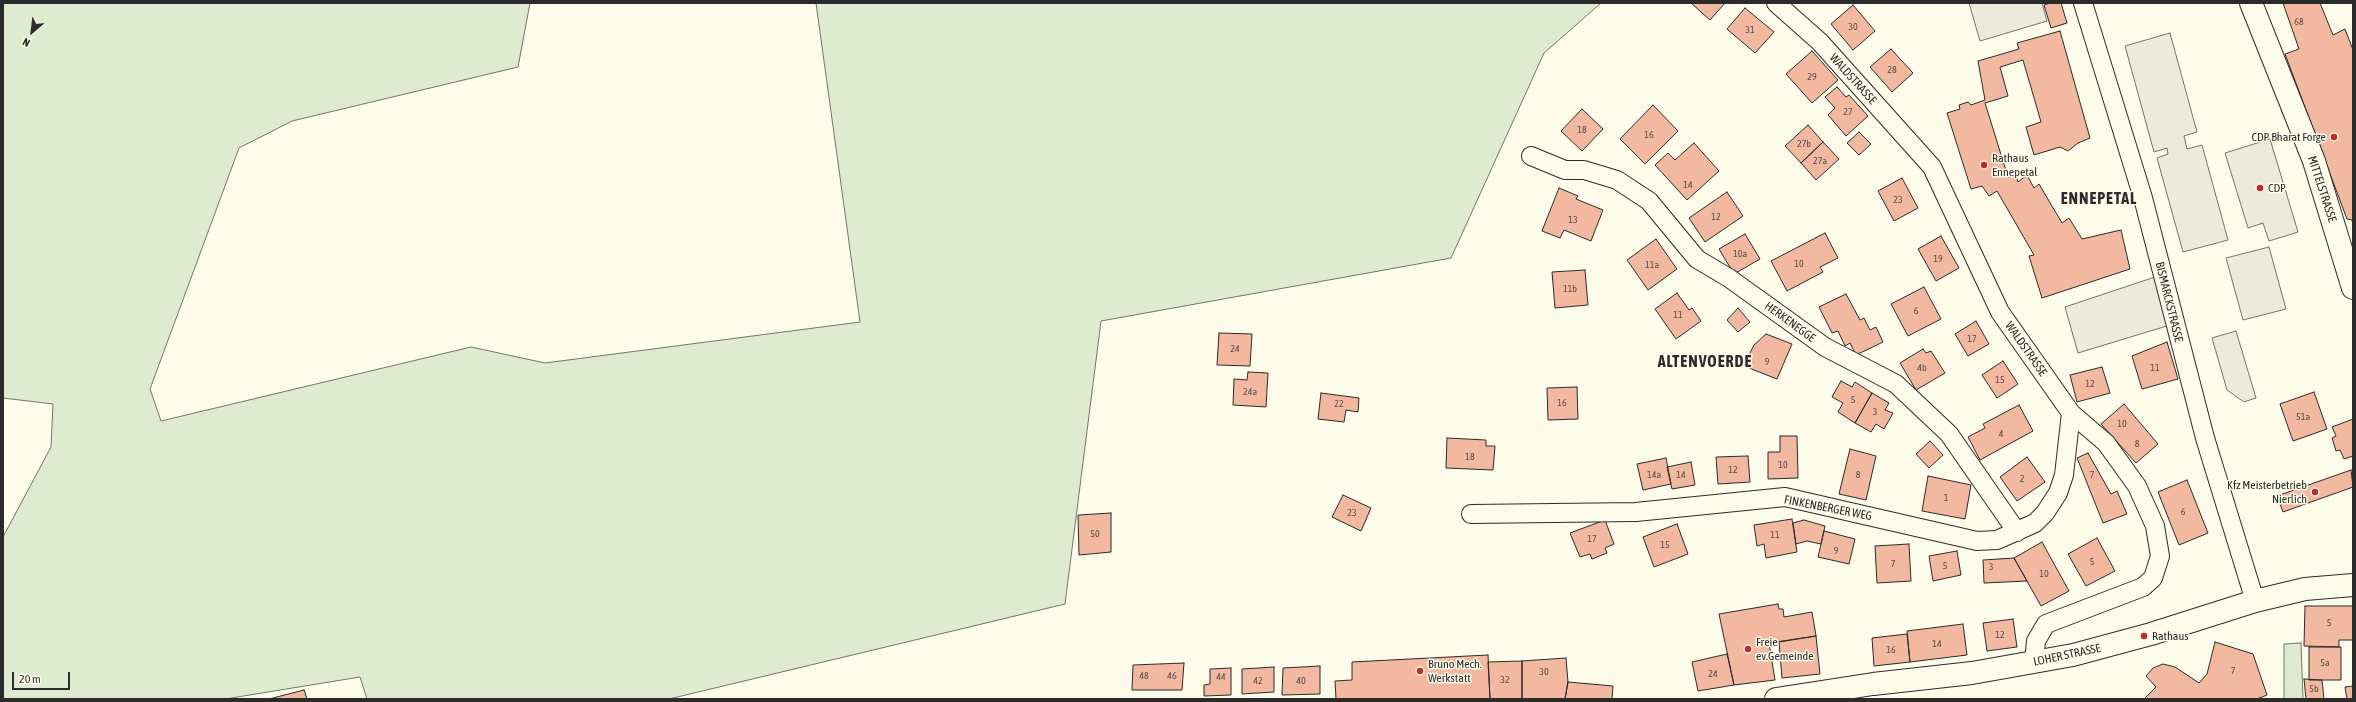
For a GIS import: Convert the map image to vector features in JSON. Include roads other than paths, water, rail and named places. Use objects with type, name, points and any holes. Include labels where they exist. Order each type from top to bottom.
[{"type":"main road","name":"MITTELSTRASSE","points":[[2251,3],[2314,161],[2353,288]]},
{"type":"main road","name":"LOHER STRASSE","points":[[1776,699],[1859,685],[1972,673],[2034,662],[2102,648],[2255,601],[2305,589],[2353,585]]},
{"type":"street","name":"WALDSTRASSE","points":[[1776,3],[1820,42],[1932,167],[2000,312],[2071,412],[2106,443],[2137,486],[2155,526],[2160,556],[2153,578],[2143,587],[2046,624],[2036,641],[2034,662]]},
{"type":"street","name":"BISMARCKSTRASSE","points":[[2083,3],[2143,198],[2194,403],[2255,601]]},
{"type":"street","name":"HERKENEGGE","points":[[1531,156],[1565,170],[1584,170],[1617,180],[1649,201],[1697,259],[1729,278],[1825,347],[1896,384],[1949,434],[2017,532]]},
{"type":"street","name":"FINKENBERGER WEG","points":[[1471,514],[1636,512],[1785,497],[1977,542],[1997,540],[2035,524],[2045,513],[2058,493],[2064,475],[2071,412]]},
{"type":"place","name":"CDP Bharat Forge","points":[[2334,137]]},
{"type":"place","name":"Rathaus Ennepetal","points":[[1984,165]]},
{"type":"place","name":"CDP","points":[[2260,188]]},
{"type":"place","name":"Kfz Meisterbetrieb Nierlich","points":[[2315,492]]},
{"type":"place","name":"Rathaus","points":[[2144,636]]},
{"type":"place","name":"Freie ev.Gemeinde","points":[[1748,649]]},
{"type":"place","name":"Bruno Mech. Werkstatt","points":[[1420,671]]},
{"type":"district","name":"ENNEPETAL","points":[[2099,199]]},
{"type":"district","name":"ALTENVOERDE","points":[[1705,362]]}]
